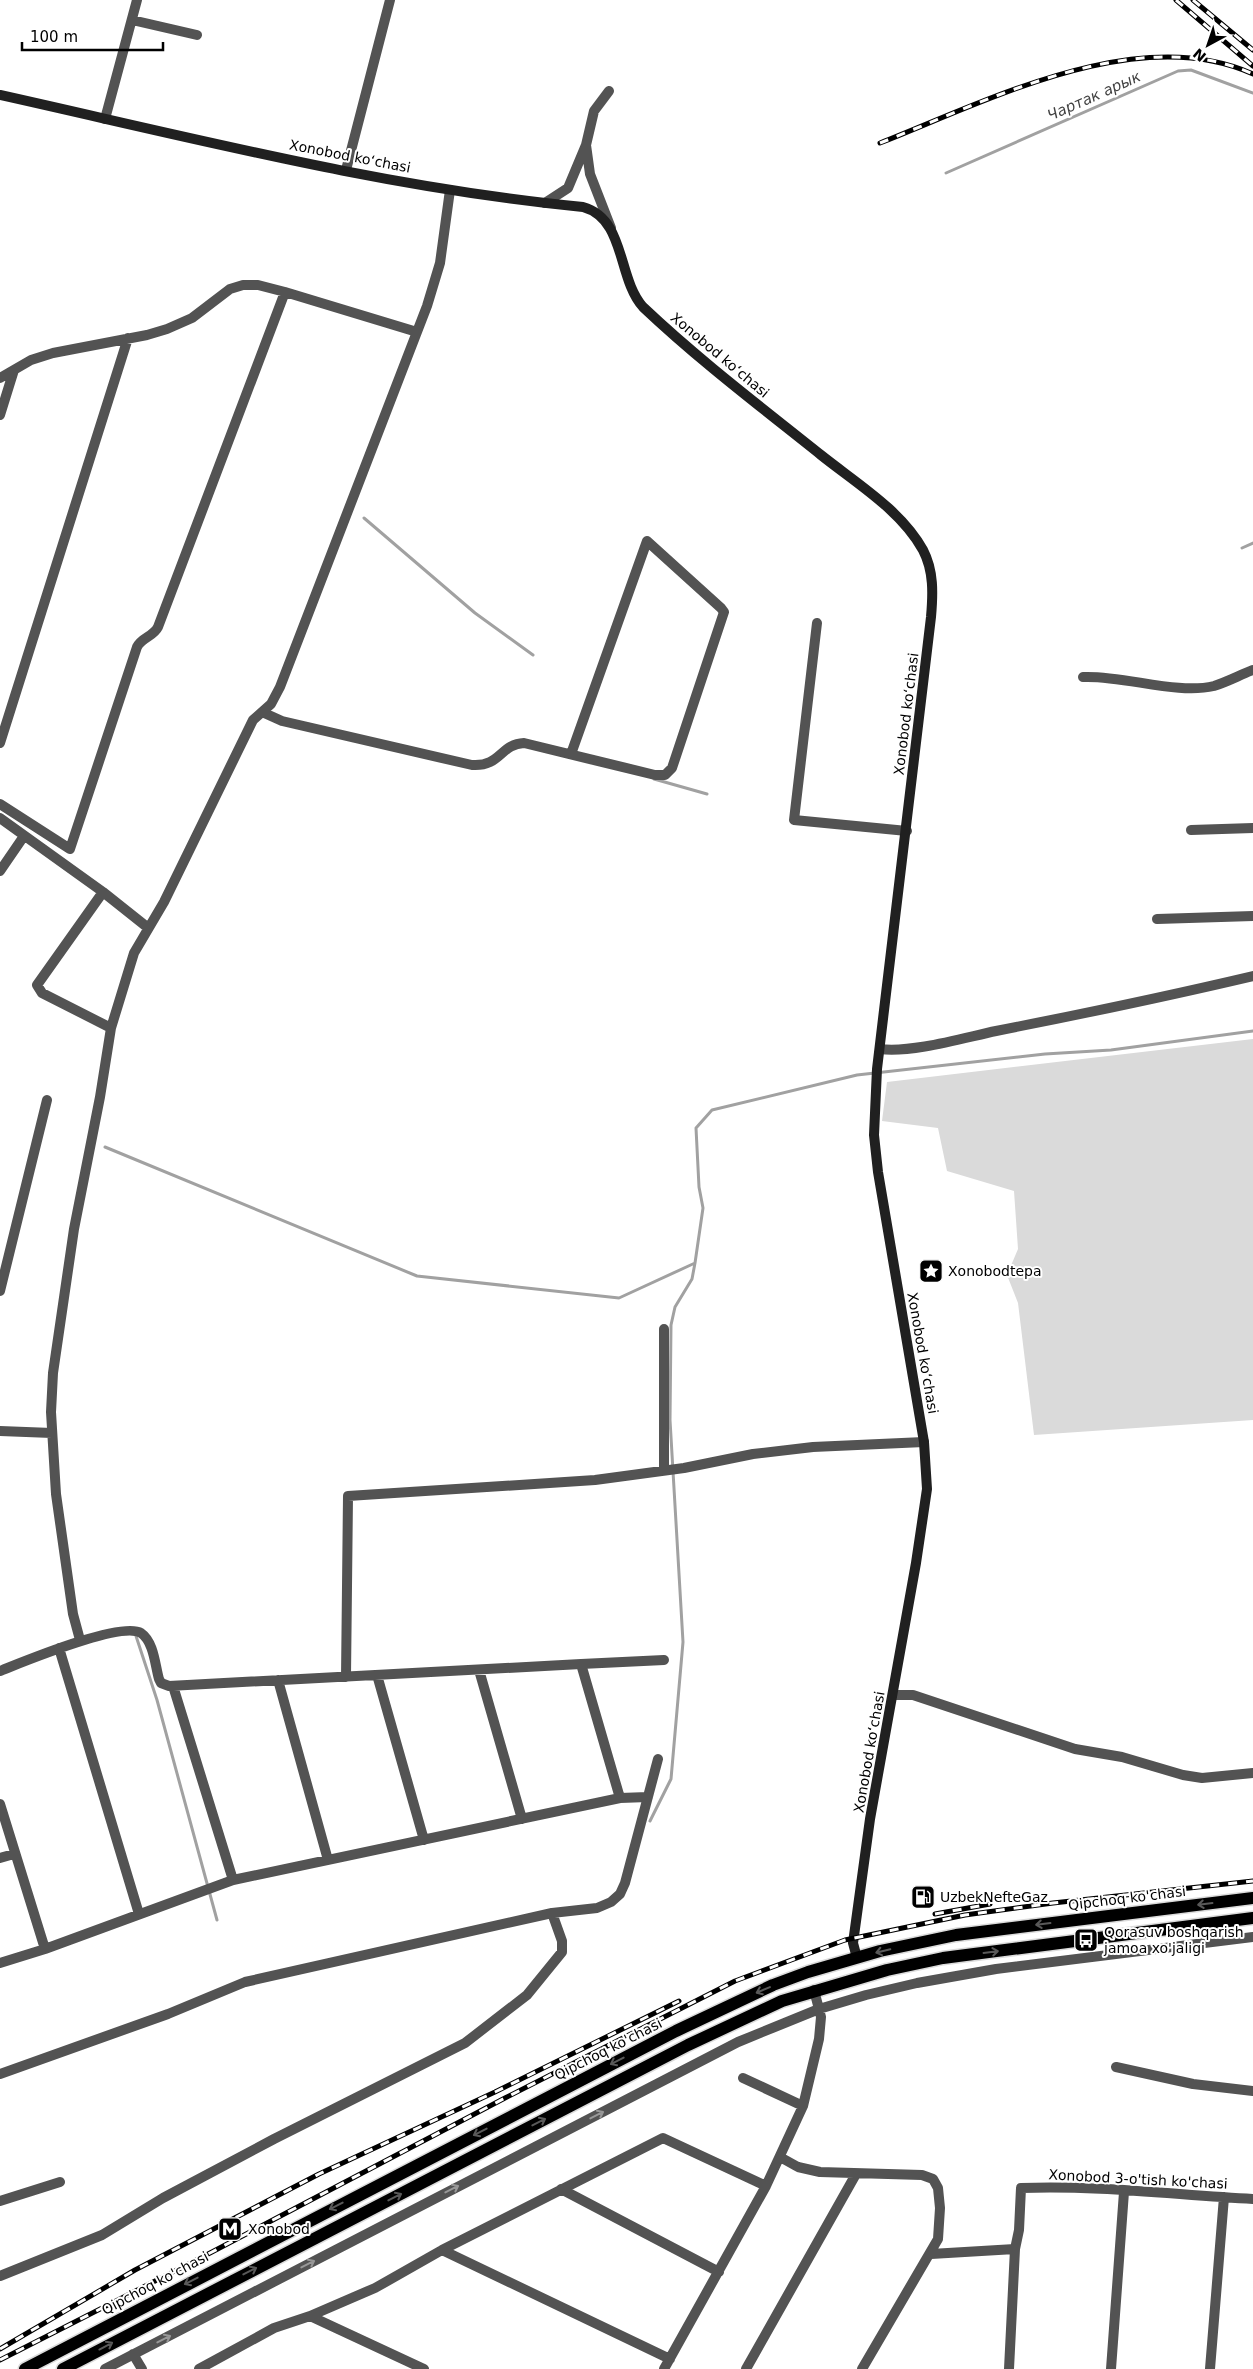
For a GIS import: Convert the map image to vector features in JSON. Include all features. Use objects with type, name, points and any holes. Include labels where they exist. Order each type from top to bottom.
[{"type":"main road","name":"Xonobod koʻchasi","points":[[0,94],[105,119],[346,170],[450,190],[593,210],[602,217],[612,231],[631,289],[643,307],[766,412],[888,510],[909,530],[926,556],[932,578],[933,602],[877,1073],[874,1135],[878,1172],[924,1442],[927,1471],[925,1506],[894,1695],[870,1819],[853,1943],[857,1958]]},
{"type":"main road","name":"Qipchoq ko'chasi","points":[[25,2369],[676,2031],[740,1999],[808,1972],[857,1958],[956,1935],[1253,1898]]},
{"type":"main road","points":[[63,2369],[695,2041],[774,2005],[814,1990],[861,1976],[943,1958],[1253,1918]]},
{"type":"main road","points":[[857,1958],[861,1976]]},
{"type":"main road","points":[[808,1972],[814,1990]]},
{"type":"street","points":[[105,119],[137,0]]},
{"type":"street","points":[[346,170],[390,0]]},
{"type":"street","points":[[132,20],[197,35]]},
{"type":"street","points":[[545,203],[568,188],[586,145],[594,110],[609,91]]},
{"type":"street","points":[[586,145],[590,174],[612,231]]},
{"type":"street","points":[[80,1640],[63,1548],[52,1433],[54,1364],[74,1230],[100,1097],[111,1028],[130,964],[147,927],[164,902],[253,720],[271,704],[280,687],[427,306],[440,263],[450,190]]},
{"type":"street","points":[[0,378],[31,360],[52,353],[167,329],[192,318],[230,288],[243,285],[258,285],[285,292],[417,332]]},
{"type":"street","points":[[64,865],[137,647],[142,639],[153,634],[158,628],[285,292]]},
{"type":"street","points":[[0,743],[128,338]]},
{"type":"street","points":[[0,415],[14,370]]},
{"type":"street","points":[[262,712],[282,721],[472,766],[489,764],[508,748],[520,743],[531,744],[571,754],[660,776],[670,773],[724,612],[647,541],[571,754]]},
{"type":"street","points":[[817,623],[794,820],[907,831]]},
{"type":"street","points":[[1083,677],[1101,676],[1172,686],[1202,687],[1214,686],[1253,670]]},
{"type":"street","points":[[0,804],[70,849]]},
{"type":"street","points":[[0,818],[103,892],[147,927]]},
{"type":"street","points":[[1191,830],[1253,828]]},
{"type":"street","points":[[0,870],[24,836]]},
{"type":"street","points":[[103,892],[37,985],[42,993],[111,1028]]},
{"type":"street","points":[[1157,919],[1253,916]]},
{"type":"street","points":[[880,1049],[902,1048],[970,1036],[1154,999],[1253,976]]},
{"type":"street","points":[[0,1291],[47,1100]]},
{"type":"street","points":[[664,1329],[664,1471]]},
{"type":"street","points":[[0,1431],[52,1433]]},
{"type":"street","points":[[346,1677],[348,1496],[595,1480],[684,1468],[753,1454],[814,1447],[924,1442]]},
{"type":"street","points":[[0,1670],[80,1640],[130,1631],[140,1633],[150,1643],[161,1683],[173,1686],[664,1660]]},
{"type":"street","points":[[59,1648],[139,1914]]},
{"type":"street","points":[[580,1664],[620,1798]]},
{"type":"street","points":[[479,1670],[522,1819]]},
{"type":"street","points":[[377,1675],[424,1840]]},
{"type":"street","points":[[278,1680],[328,1860]]},
{"type":"street","points":[[173,1686],[233,1880]]},
{"type":"street","points":[[894,1695],[912,1695],[1075,1749],[1122,1758],[1183,1775],[1202,1778],[1253,1773]]},
{"type":"street","points":[[0,2074],[168,2014],[245,1982],[552,1913],[597,1908],[611,1902],[620,1894],[625,1884],[658,1759]]},
{"type":"street","points":[[0,1963],[45,1949],[233,1880],[620,1798],[648,1797]]},
{"type":"street","points":[[0,1804],[45,1949]]},
{"type":"street","points":[[0,1858],[14,1854]]},
{"type":"street","points":[[0,2276],[102,2235],[162,2198],[274,2139],[465,2043],[527,1995],[562,1952],[562,1941],[552,1913]]},
{"type":"street","points":[[105,2369],[738,2042],[819,2009],[891,1988],[969,1973],[1253,1937]]},
{"type":"street","points":[[664,2369],[766,2186],[803,2106],[819,2039],[821,2017],[814,1990]]},
{"type":"street","points":[[1116,2067],[1193,2084],[1253,2091]]},
{"type":"street","points":[[743,2078],[803,2106]]},
{"type":"street","points":[[199,2369],[274,2328],[310,2316],[375,2288],[442,2250],[663,2138],[766,2186]]},
{"type":"street","points":[[780,2157],[809,2170],[856,2174],[922,2175],[933,2178],[938,2188],[940,2208],[938,2239],[931,2254],[862,2369]]},
{"type":"street","points":[[746,2369],[856,2174]]},
{"type":"street","points":[[0,2201],[60,2182]]},
{"type":"street","name":"Xonobod 3-o'tish ko'chasi","points":[[1015,2249],[1019,2230],[1021,2188],[1073,2186],[1124,2192],[1253,2199]]},
{"type":"street","points":[[561,2189],[719,2272]]},
{"type":"street","points":[[1111,2369],[1124,2192]]},
{"type":"street","points":[[1210,2369],[1224,2198]]},
{"type":"street","points":[[931,2254],[1015,2249],[1009,2369]]},
{"type":"street","points":[[442,2250],[670,2359]]},
{"type":"street","points":[[310,2316],[424,2369]]},
{"type":"street","points":[[134,2354],[142,2369]]},
{"type":"shaded area","points":[[1253,1039],[1253,1420],[1034,1435],[1018,1303],[1007,1275],[1018,1249],[1014,1191],[947,1171],[938,1128],[882,1121],[887,1082]]},
{"type":"waterway","name":"Чартак арык","points":[[946,173],[1178,71],[1191,70],[1253,93]]},
{"type":"waterway","points":[[364,518],[475,613],[533,655]]},
{"type":"waterway","points":[[1242,548],[1253,543]]},
{"type":"waterway","points":[[654,779],[707,794]]},
{"type":"waterway","points":[[105,1147],[417,1276],[619,1298],[695,1263],[703,1208],[699,1187],[696,1128],[712,1110],[857,1075],[1045,1054],[1111,1050],[1253,1031]]},
{"type":"waterway","points":[[650,1821],[671,1779],[683,1642],[670,1420],[671,1325],[675,1307],[692,1279],[695,1263]]},
{"type":"waterway","points":[[136,1636],[157,1700],[217,1920]]},
{"type":"railway","points":[[1176,0],[1253,66]]},
{"type":"railway","points":[[1193,0],[1253,50]]},
{"type":"railway","points":[[880,143],[1015,89],[1064,73],[1113,62],[1162,57],[1209,60],[1253,74]]},
{"type":"railway","points":[[0,2360],[735,1981],[845,1940],[965,1915],[1053,1903],[1253,1881]]},
{"type":"railway","points":[[935,1914],[990,1904]]},
{"type":"railway","points":[[0,2349],[135,2270],[319,2174],[495,2092],[679,2001]]},
{"type":"place","name":"Xonobodtepa","points":[[931,1271]]},
{"type":"place","name":"UzbekNefteGaz","points":[[923,1897]]},
{"type":"place","name":"Qorasuv boshqarish jamoa xo'jaligi","points":[[1086,1940]]},
{"type":"place","name":"Xonobod","points":[[230,2229]]}]
